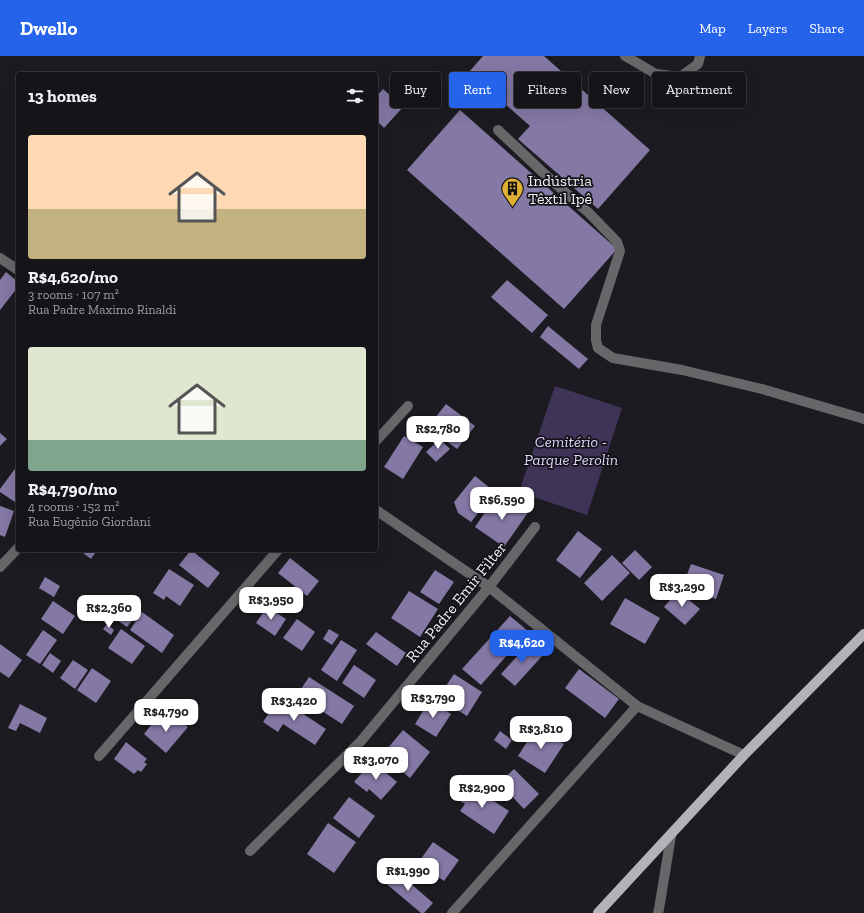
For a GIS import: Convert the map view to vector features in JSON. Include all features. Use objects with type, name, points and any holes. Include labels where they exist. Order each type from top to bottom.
[{"type":"main road","points":[[598,913],[744,755],[864,634]]},
{"type":"street","points":[[625,56],[656,74],[680,77],[698,64],[700,56]]},
{"type":"street","points":[[498,130],[550,180],[589,213],[618,242],[620,251],[596,325],[596,340],[598,348],[612,358],[682,370],[762,389],[864,419]]},
{"type":"street","points":[[0,258],[16,269]]},
{"type":"street","points":[[378,439],[408,406]]},
{"type":"street","points":[[378,511],[489,587],[637,706],[744,755]]},
{"type":"street","name":"Rua Padre Emir Filter","points":[[250,851],[361,741],[489,587],[535,527]]},
{"type":"street","points":[[0,567],[16,550]]},
{"type":"street","points":[[99,756],[276,552]]},
{"type":"street","points":[[452,913],[637,706]]},
{"type":"street","points":[[658,913],[670,836]]},
{"type":"green space","name":"Cemitério - Parque Perolin","points":[[555,386],[622,408],[587,515],[519,492]]},
{"type":"building","name":"Indústria Têxtil Ipê","points":[[483,56],[544,56],[562,72],[514,72],[514,108],[581,108],[581,89],[589,96],[589,108],[603,108],[650,150],[598,209],[518,139],[530,126],[506,105],[506,72],[469,72]]},
{"type":"building","points":[[383,89],[390,95],[390,108],[402,108],[384,128],[378,122],[378,95]]},
{"type":"building","name":"Indústria Têxtil Ipê","points":[[460,110],[617,249],[564,309],[407,170]]},
{"type":"building","points":[[6,272],[16,280],[16,290],[0,310],[0,280]]},
{"type":"building","points":[[507,280],[548,315],[532,333],[491,297]]},
{"type":"building","points":[[548,326],[588,359],[579,369],[540,337]]},
{"type":"building","points":[[446,404],[475,426],[457,449],[428,427]]},
{"type":"building","points":[[0,433],[7,439],[0,446]]},
{"type":"building","points":[[404,436],[423,447],[403,479],[384,467]]},
{"type":"building","points":[[440,439],[450,449],[436,462],[426,452]]},
{"type":"building","points":[[16,467],[16,503],[0,492],[0,489]]},
{"type":"building","points":[[475,476],[495,492],[471,522],[458,513],[454,502]]},
{"type":"building","points":[[510,498],[529,511],[504,547],[475,527],[494,499],[504,506]]},
{"type":"building","points":[[0,506],[14,511],[5,537],[0,535]]},
{"type":"building","points":[[578,531],[602,549],[580,578],[556,560]]},
{"type":"building","points":[[635,550],[652,567],[639,580],[622,563]]},
{"type":"building","points":[[82,552],[96,552],[91,559]]},
{"type":"building","points":[[189,552],[194,552],[220,573],[208,588],[179,565]]},
{"type":"building","points":[[612,555],[630,573],[602,601],[584,583]]},
{"type":"building","points":[[290,558],[319,581],[307,596],[278,573]]},
{"type":"building","points":[[691,564],[724,575],[716,599],[682,588]]},
{"type":"building","points":[[169,569],[194,585],[180,606],[166,596],[164,600],[153,593]]},
{"type":"building","points":[[435,570],[454,582],[439,604],[420,592]]},
{"type":"building","points":[[45,577],[60,586],[54,597],[39,588]]},
{"type":"building","points":[[409,591],[438,609],[420,637],[391,618]]},
{"type":"building","points":[[678,591],[700,609],[685,625],[664,607]]},
{"type":"building","points":[[625,598],[660,618],[645,644],[610,624]]},
{"type":"building","points":[[53,601],[75,616],[63,634],[41,619]]},
{"type":"building","points":[[127,606],[137,614],[127,627],[117,620]]},
{"type":"building","points":[[267,607],[286,619],[275,636],[256,623]]},
{"type":"building","points":[[142,612],[174,635],[162,653],[130,630]]},
{"type":"building","points":[[510,616],[528,631],[481,685],[462,669]]},
{"type":"building","points":[[297,619],[315,632],[302,651],[283,638]]},
{"type":"building","points":[[107,624],[114,630],[111,635],[103,629]]},
{"type":"building","points":[[121,629],[145,646],[132,664],[108,648]]},
{"type":"building","points":[[329,629],[339,635],[332,645],[323,639]]},
{"type":"building","points":[[43,630],[57,640],[40,664],[26,655]]},
{"type":"building","points":[[376,632],[406,653],[397,666],[366,644]]},
{"type":"building","points":[[341,640],[357,650],[337,681],[321,670]]},
{"type":"building","points":[[530,642],[543,655],[515,686],[501,674]]},
{"type":"building","points":[[0,644],[22,660],[9,678],[0,672]]},
{"type":"building","points":[[50,653],[61,661],[53,673],[42,665]]},
{"type":"building","points":[[73,660],[88,670],[75,689],[60,678]]},
{"type":"building","points":[[354,665],[376,680],[364,698],[342,683]]},
{"type":"building","points":[[92,668],[111,681],[96,703],[77,690]]},
{"type":"building","points":[[579,669],[619,699],[605,718],[565,688]]},
{"type":"building","points":[[454,674],[482,692],[467,716],[438,698]]},
{"type":"building","points":[[309,677],[354,706],[342,724],[297,695]]},
{"type":"building","points":[[279,698],[326,729],[315,745],[283,724],[278,732],[263,722]]},
{"type":"building","points":[[430,700],[451,714],[436,737],[415,724]]},
{"type":"building","points":[[20,704],[47,718],[40,733],[20,723],[16,731],[8,728]]},
{"type":"building","points":[[175,715],[188,727],[166,753],[144,734],[155,720],[161,725],[166,718],[171,721]]},
{"type":"building","points":[[537,726],[564,744],[545,773],[518,756]]},
{"type":"building","points":[[403,730],[430,752],[410,778],[382,755]]},
{"type":"building","points":[[500,731],[512,740],[506,749],[494,740]]},
{"type":"building","points":[[126,742],[147,759],[144,762],[147,764],[141,772],[138,770],[134,774],[114,759]]},
{"type":"building","points":[[372,761],[397,782],[381,800],[369,789],[367,792],[354,782]]},
{"type":"building","points":[[514,769],[539,794],[524,809],[499,783]]},
{"type":"building","points":[[464,784],[474,790],[475,789],[509,811],[494,834],[460,811],[465,804],[455,798]]},
{"type":"building","points":[[349,797],[375,816],[359,838],[333,818]]},
{"type":"building","points":[[328,823],[356,842],[334,873],[307,854]]},
{"type":"building","points":[[433,842],[459,860],[444,881],[418,863]]},
{"type":"building","points":[[394,869],[433,903],[424,913],[421,913],[383,881]]},
{"type":"place","name":"Indústria Têxtil Ipê","points":[[512,208]]}]
